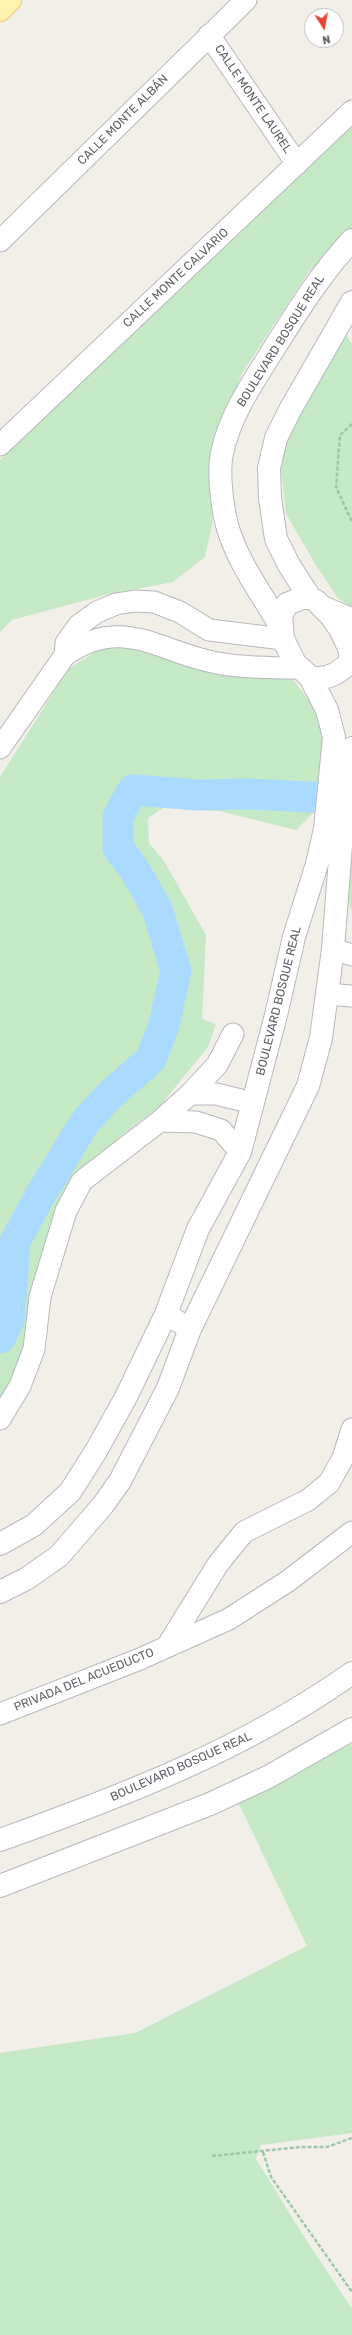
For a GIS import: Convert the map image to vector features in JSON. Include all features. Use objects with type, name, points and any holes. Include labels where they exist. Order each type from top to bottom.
[{"type":"main road","points":[[0,10],[10,0]]},
{"type":"street","name":"CALLE MONTE ALBÁN","points":[[0,241],[246,0]]},
{"type":"street","name":"CALLE MONTE LAUREL","points":[[209,35],[297,164]]},
{"type":"street","name":"CALLE MONTE CALVARIO","points":[[0,445],[352,111]]},
{"type":"street","name":"BOULEVARD BOSQUE REAL","points":[[282,632],[242,561],[227,525],[222,491],[222,454],[234,417],[254,380],[331,263],[352,240]]},
{"type":"street","points":[[0,748],[65,655],[80,645],[95,639],[114,636],[135,637],[179,654],[203,660],[305,673],[322,678],[336,674],[351,654],[340,629],[315,602],[289,565],[276,539],[270,498],[268,468],[276,438],[290,410],[352,302]]},
{"type":"street","points":[[305,673],[282,632],[281,616],[287,604],[293,600],[315,602],[352,619]]},
{"type":"street","points":[[65,655],[66,643],[79,625],[97,612],[116,604],[135,601],[154,602],[180,612],[209,630],[282,632]]},
{"type":"street","points":[[203,660],[198,648],[201,636],[209,630]]},
{"type":"street","name":"BOULEVARD BOSQUE REAL","points":[[0,1592],[26,1579],[59,1556],[103,1505],[120,1481],[168,1388],[190,1329],[308,1086],[321,1038],[327,994],[343,952],[333,831],[334,737],[327,710],[305,673]]},
{"type":"street","name":"BOULEVARD BOSQUE REAL","points":[[0,1544],[34,1525],[70,1492],[96,1451],[126,1397],[166,1314],[198,1229],[240,1152],[294,937],[317,864],[333,831],[352,748]]},
{"type":"street","points":[[327,994],[352,996]]},
{"type":"street","points":[[0,1419],[20,1386],[34,1349],[40,1297],[66,1211],[82,1181],[160,1121],[190,1094],[217,1065],[233,1034]]},
{"type":"street","points":[[190,1094],[216,1094],[253,1103]]},
{"type":"street","points":[[160,1121],[196,1122],[221,1130],[240,1152]]},
{"type":"street","points":[[166,1314],[190,1329]]},
{"type":"street","name":"PRIVADA DEL ACUEDUCTO","points":[[168,1645],[218,1564],[244,1532],[308,1500],[329,1483],[343,1458],[352,1429]]},
{"type":"street","name":"PRIVADA DEL ACUEDUCTO","points":[[0,1714],[125,1665],[229,1618],[288,1581],[352,1532]]},
{"type":"street","name":"BOULEVARD BOSQUE REAL","points":[[0,1840],[125,1794],[239,1743],[286,1717],[352,1673]]},
{"type":"street","points":[[0,1886],[218,1800],[268,1777],[352,1729]]},
{"type":"path","points":[[352,424],[340,434],[336,487],[352,522]]},
{"type":"path","points":[[212,2156],[263,2152],[300,2147],[327,2147],[352,2138]]},
{"type":"path","points":[[263,2152],[271,2177],[352,2292]]},
{"type":"green space","points":[[352,125],[352,230],[308,273],[242,373],[210,460],[213,520],[205,557],[173,582],[105,595],[12,620],[0,632],[0,460],[64,395]]},
{"type":"green space","points":[[346,335],[352,344],[352,608],[338,598],[317,567],[286,514],[281,469],[284,451],[294,420],[313,384]]},
{"type":"green space","points":[[135,643],[289,674],[318,713],[324,753],[318,808],[296,830],[219,811],[163,808],[148,818],[149,843],[164,861],[206,935],[202,1019],[216,1024],[208,1047],[159,1107],[121,1136],[63,1198],[26,1359],[0,1409],[0,777],[69,668],[101,649]]},
{"type":"green space","points":[[352,813],[352,911],[348,899]]},
{"type":"green space","points":[[352,1743],[352,2133],[261,2145],[256,2159],[301,2232],[352,2309],[352,2335],[0,2335],[0,2053],[135,2033],[307,1946],[238,1802]]},
{"type":"waterway","points":[[0,1338],[9,1320],[15,1242],[38,1199],[85,1122],[109,1096],[151,1059],[164,1025],[176,971],[157,909],[134,869],[118,848],[118,816],[133,790],[199,795],[248,794],[352,799]]}]
